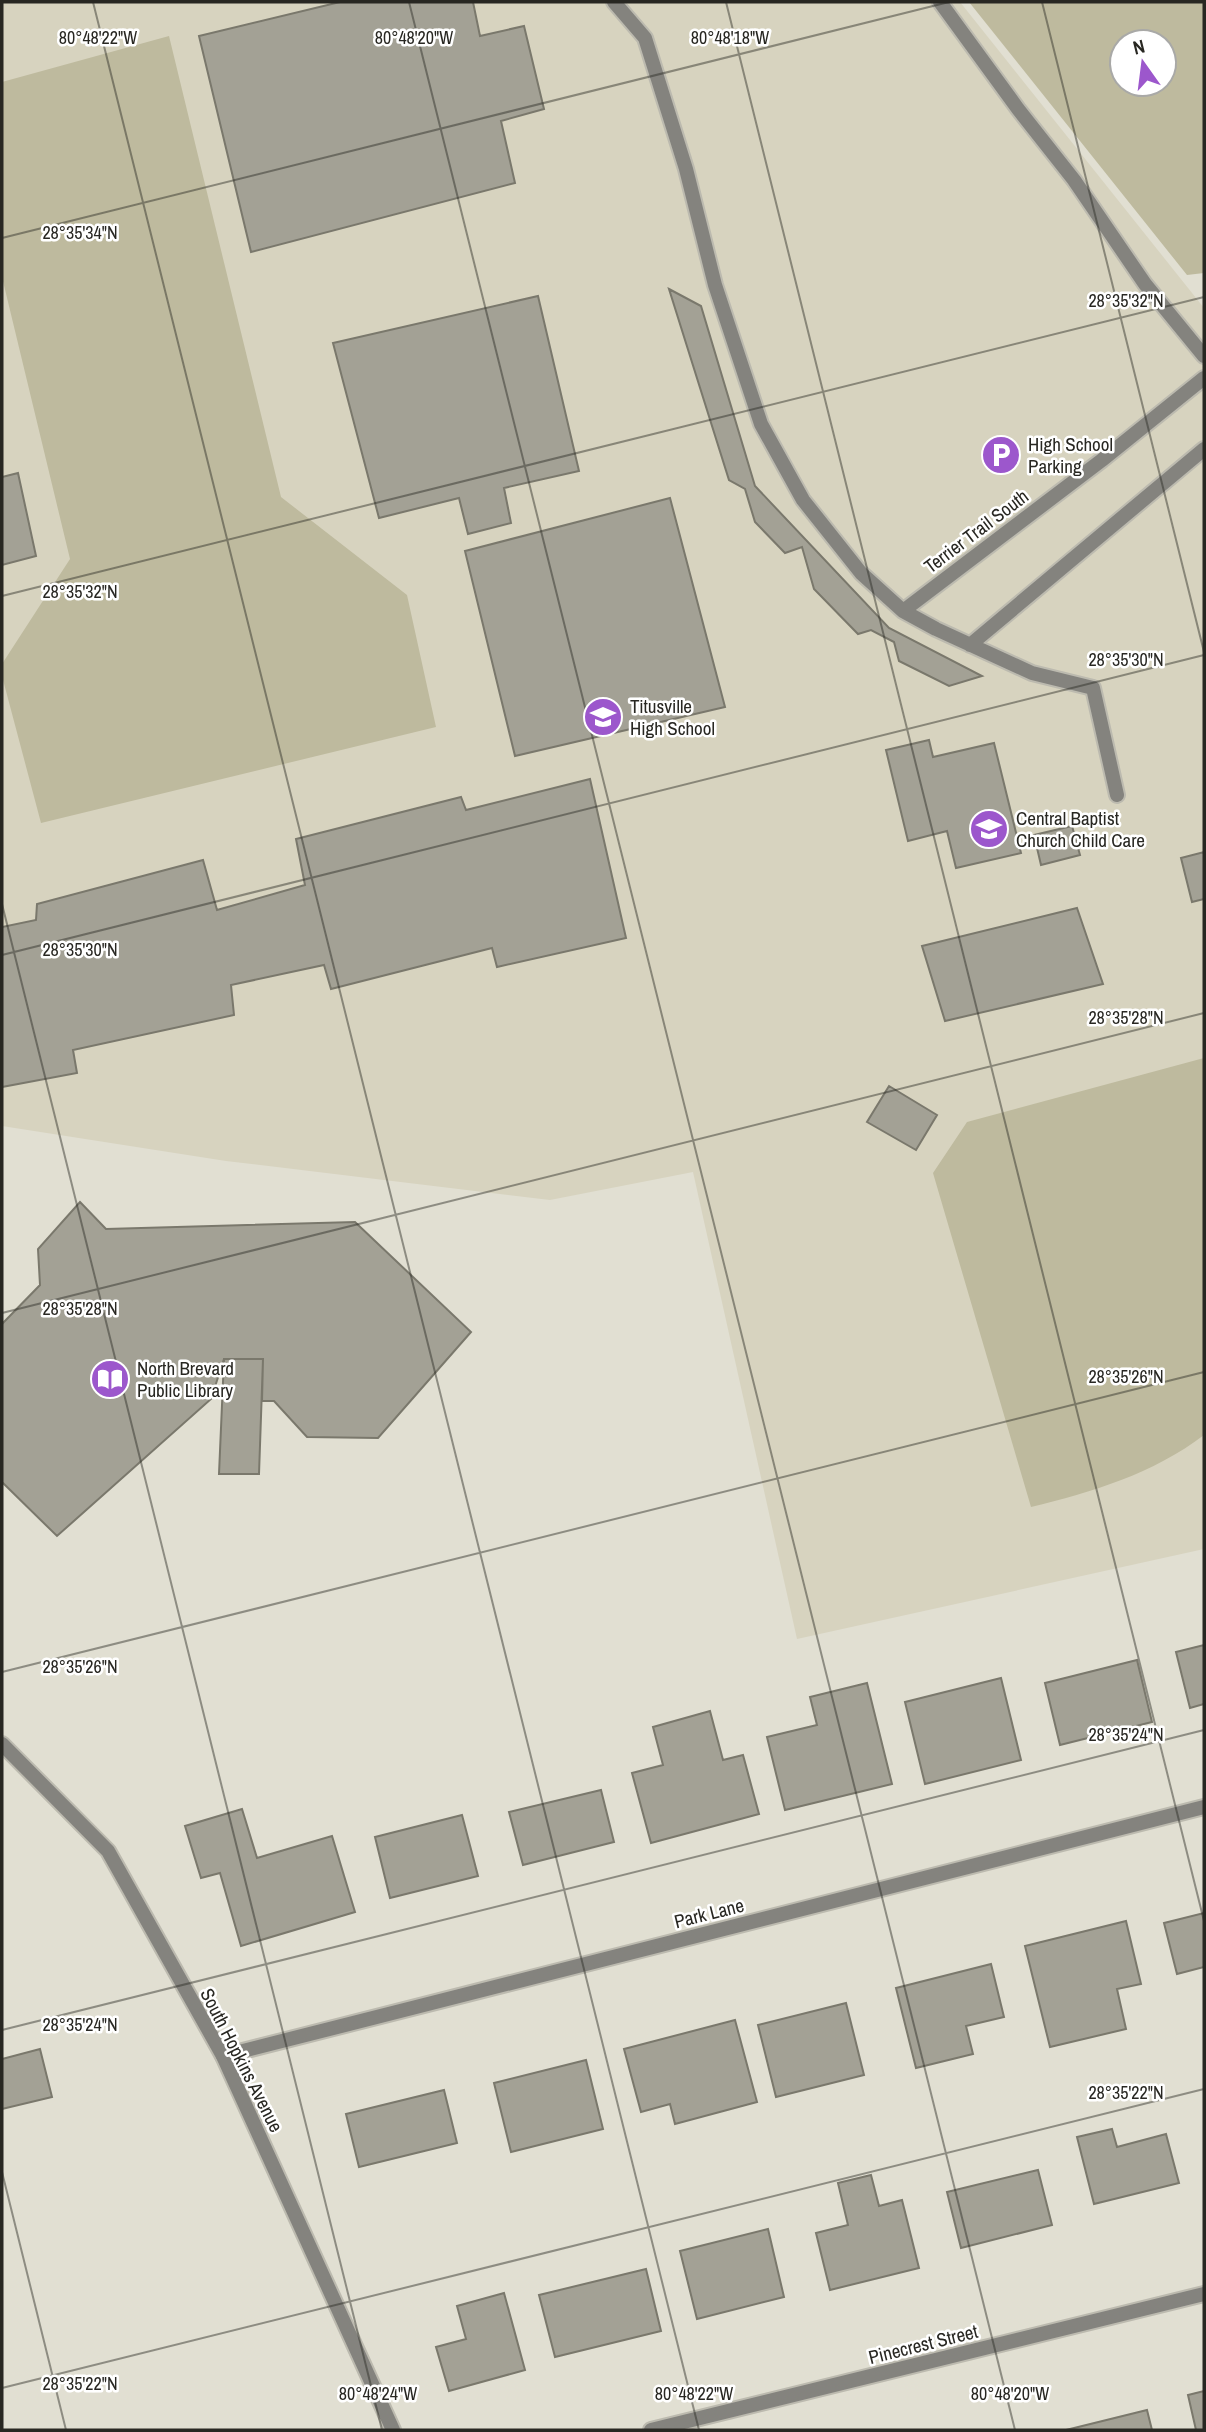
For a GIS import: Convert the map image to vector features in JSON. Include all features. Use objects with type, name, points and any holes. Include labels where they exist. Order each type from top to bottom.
[{"type":"street","points":[[614,2],[645,38],[686,169],[715,285],[761,424],[803,500],[861,573],[903,611],[1032,673],[1093,688],[1116,795]]},
{"type":"street","points":[[940,2],[1074,180],[1145,284],[1204,356]]},
{"type":"street","name":"Terrier Trail South","points":[[903,611],[1102,460],[1204,378]]},
{"type":"street","points":[[970,645],[1204,449]]},
{"type":"street","name":"South Hopkins Avenue","points":[[2,1744],[108,1851],[223,2056],[393,2430]]},
{"type":"street","name":"Park Lane","points":[[223,2056],[1204,1807]]},
{"type":"street","name":"Pinecrest Street","points":[[651,2430],[1204,2294]]},
{"type":"shaded area","name":"Titusville High School","points":[[2,2],[960,2],[1204,308],[1204,1549],[797,1639],[693,1172],[550,1200],[226,1161],[2,1126]]},
{"type":"shaded area","points":[[969,2],[1204,2],[1204,273],[1187,275]]},
{"type":"shaded area","points":[[169,36],[281,497],[407,595],[436,727],[41,823],[2,676],[2,664],[70,559],[2,277],[2,82]]},
{"type":"shaded area","points":[[1204,1058],[1204,1435],[1143,1471],[1077,1495],[1031,1507],[933,1173],[967,1122]]},
{"type":"building","points":[[340,2],[473,2],[480,36],[524,26],[544,109],[501,121],[515,183],[251,252],[199,36]]},
{"type":"building","points":[[669,289],[701,306],[755,486],[889,628],[982,676],[949,686],[899,661],[894,642],[871,630],[858,634],[814,589],[802,547],[785,553],[755,522],[745,489],[729,480]]},
{"type":"building","points":[[538,296],[579,471],[504,488],[511,523],[468,534],[459,498],[379,518],[333,343]]},
{"type":"building","points":[[18,473],[36,556],[2,565],[2,477]]},
{"type":"building","name":"Titusville High School","points":[[670,498],[725,707],[515,756],[465,551]]},
{"type":"building","points":[[929,740],[933,757],[994,743],[1021,853],[956,868],[947,831],[908,841],[886,750]]},
{"type":"building","name":"Titusville High School","points":[[590,779],[626,938],[497,967],[492,948],[331,989],[324,965],[231,985],[234,1015],[73,1050],[77,1073],[2,1087],[2,927],[36,920],[37,904],[203,860],[217,910],[305,885],[296,839],[461,797],[466,810]]},
{"type":"building","points":[[1072,826],[1080,855],[1041,865],[1034,835]]},
{"type":"building","points":[[1204,852],[1204,899],[1192,902],[1181,858]]},
{"type":"building","points":[[1077,908],[1103,984],[945,1021],[922,946]]},
{"type":"building","points":[[889,1086],[937,1115],[916,1150],[867,1122]]},
{"type":"building","name":"North Brevard Public Library","points":[[80,1202],[106,1229],[355,1222],[471,1332],[378,1438],[307,1437],[274,1401],[262,1401],[263,1359],[224,1359],[211,1399],[57,1536],[2,1482],[2,1324],[40,1285],[38,1249]]},
{"type":"building","points":[[224,1359],[263,1359],[259,1474],[219,1474]]},
{"type":"building","points":[[1204,1645],[1204,1704],[1190,1708],[1176,1652]]},
{"type":"building","points":[[1137,1660],[1152,1722],[1060,1745],[1045,1683]]},
{"type":"building","points":[[1001,1678],[1021,1760],[925,1784],[905,1702]]},
{"type":"building","points":[[867,1683],[892,1784],[785,1810],[767,1737],[817,1725],[810,1697]]},
{"type":"building","points":[[710,1711],[723,1760],[743,1755],[759,1814],[651,1843],[632,1773],[663,1765],[653,1727]]},
{"type":"building","points":[[601,1790],[614,1842],[523,1865],[509,1812]]},
{"type":"building","points":[[242,1809],[257,1858],[332,1836],[355,1912],[241,1946],[220,1873],[201,1878],[185,1826]]},
{"type":"building","points":[[462,1815],[478,1876],[390,1898],[375,1837]]},
{"type":"building","points":[[1204,1913],[1204,1967],[1177,1974],[1164,1923]]},
{"type":"building","points":[[1126,1921],[1141,1984],[1117,1989],[1126,2029],[1050,2047],[1025,1946]]},
{"type":"building","points":[[991,1964],[1004,2017],[966,2026],[973,2054],[916,2068],[896,1988]]},
{"type":"building","points":[[846,2003],[864,2075],[776,2097],[758,2025]]},
{"type":"building","points":[[735,2020],[757,2102],[675,2124],[670,2104],[641,2112],[624,2049]]},
{"type":"building","points":[[40,2049],[52,2097],[2,2109],[2,2059]]},
{"type":"building","points":[[586,2060],[603,2129],[511,2152],[494,2083]]},
{"type":"building","points":[[444,2090],[457,2143],[359,2167],[346,2114]]},
{"type":"building","points":[[1112,2129],[1117,2147],[1166,2134],[1179,2183],[1094,2204],[1077,2137]]},
{"type":"building","points":[[1038,2170],[1052,2225],[961,2248],[947,2192]]},
{"type":"building","points":[[871,2175],[879,2206],[902,2200],[919,2268],[830,2290],[816,2233],[848,2225],[838,2183]]},
{"type":"building","points":[[768,2229],[784,2297],[697,2319],[680,2251]]},
{"type":"building","points":[[646,2269],[661,2331],[555,2357],[539,2295]]},
{"type":"building","points":[[504,2293],[525,2370],[449,2391],[436,2347],[466,2339],[457,2306]]},
{"type":"building","points":[[1204,2391],[1204,2430],[1196,2430],[1188,2395]]},
{"type":"building","points":[[1147,2410],[1152,2430],[1066,2430]]},
{"type":"place","name":"High School Parking","points":[[1001,455]]},
{"type":"place","name":"Titusville High School","points":[[603,717]]},
{"type":"place","name":"Central Baptist Church Child Care","points":[[989,829]]},
{"type":"place","name":"North Brevard Public Library","points":[[110,1379]]}]
